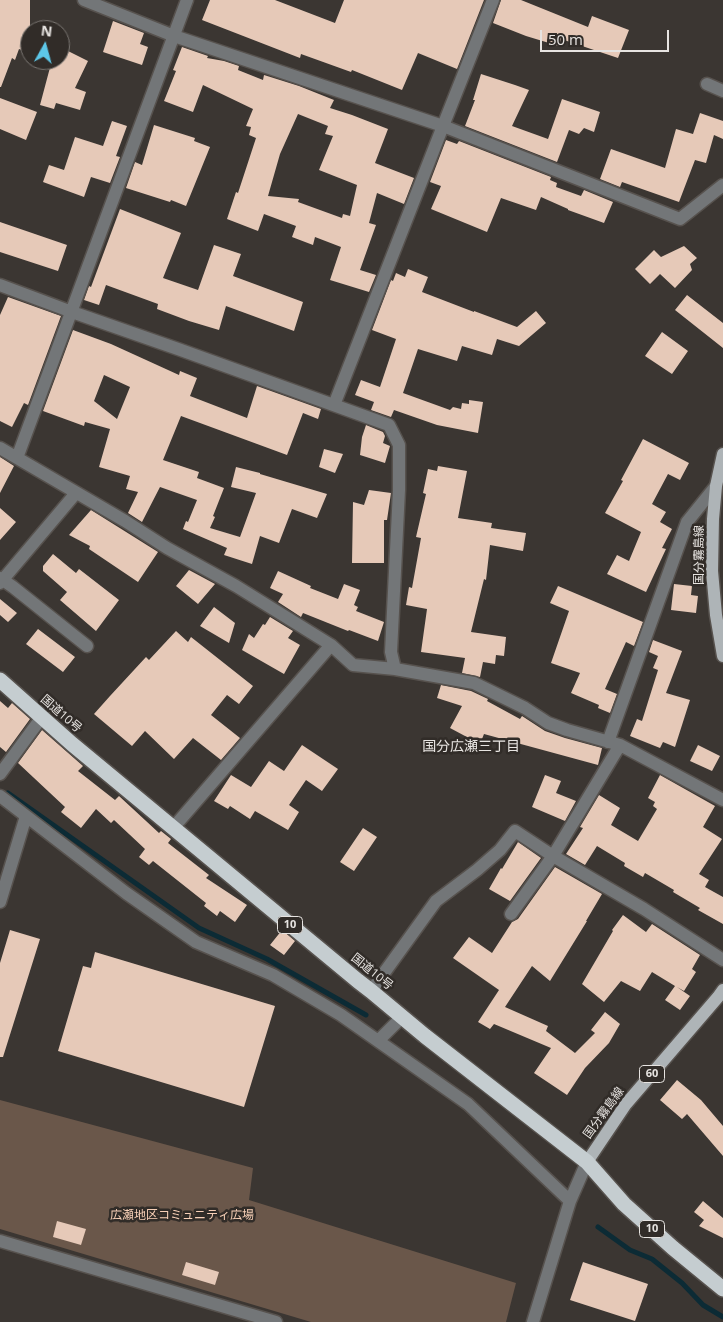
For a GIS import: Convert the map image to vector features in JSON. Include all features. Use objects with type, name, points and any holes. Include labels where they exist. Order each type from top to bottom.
[{"type":"highway","name":"国道10号","points":[[0,680],[72,744],[424,1036],[587,1162],[624,1204],[723,1289]]},
{"type":"main road","name":"国分霧島線","points":[[723,454],[716,486],[712,571],[716,615],[723,656]]},
{"type":"main road","name":"国分霧島線","points":[[587,1162],[626,1104],[723,990]]},
{"type":"street","points":[[84,0],[174,36],[443,126],[680,219],[723,185]]},
{"type":"street","points":[[17,458],[187,0]]},
{"type":"street","points":[[334,405],[493,0]]},
{"type":"street","points":[[706,84],[723,90]]},
{"type":"street","points":[[0,285],[389,425],[399,445],[391,652],[395,669]]},
{"type":"street","points":[[0,448],[167,548],[236,586],[331,645],[353,665],[395,669],[474,683],[525,708],[548,723],[614,744],[723,800]]},
{"type":"street","points":[[511,914],[554,856],[614,744],[687,522],[716,486]]},
{"type":"street","points":[[76,492],[1,581],[13,587],[87,646]]},
{"type":"street","points":[[173,828],[331,645]]},
{"type":"street","points":[[0,774],[42,717]]},
{"type":"street","points":[[0,796],[126,893],[196,942],[273,975],[341,1015],[468,1104],[570,1201]]},
{"type":"street","points":[[0,902],[26,816]]},
{"type":"street","points":[[371,991],[436,902],[478,870],[500,850],[515,831],[644,909],[723,960]]},
{"type":"street","points":[[378,1041],[402,1017]]},
{"type":"street","points":[[533,1322],[570,1201],[587,1162]]},
{"type":"street","points":[[0,1241],[276,1322]]},
{"type":"green space","name":"広瀬地区コミュニティ広場","points":[[0,1100],[253,1168],[249,1200],[516,1283],[506,1322],[311,1322],[0,1229]]},
{"type":"building","points":[[0,0],[30,0],[30,20],[20,20],[20,49],[15,60],[12,58],[0,87]]},
{"type":"building","points":[[210,0],[275,0],[335,23],[344,0],[484,0],[457,69],[418,53],[402,90],[352,70],[351,72],[301,54],[300,58],[202,20]]},
{"type":"building","points":[[501,0],[521,0],[588,27],[592,16],[629,30],[618,58],[561,39],[559,46],[493,23]]},
{"type":"building","points":[[113,21],[144,33],[140,44],[148,47],[142,65],[103,52]]},
{"type":"building","points":[[182,47],[208,56],[207,58],[239,66],[238,70],[263,80],[264,75],[299,86],[334,100],[330,108],[388,129],[375,163],[414,178],[404,204],[377,193],[369,223],[376,225],[360,270],[376,275],[369,292],[330,280],[341,247],[315,237],[313,245],[292,237],[296,226],[264,214],[258,231],[227,219],[236,192],[238,193],[256,138],[249,135],[251,127],[246,126],[253,109],[203,85],[193,112],[164,101],[176,71],[173,70]],"holes":[[[298,114],[328,126],[325,134],[333,136],[319,170],[357,185],[350,216],[343,214],[342,218],[298,202],[299,199],[268,196],[280,154]]]},
{"type":"building","points":[[70,52],[88,61],[75,88],[86,92],[80,110],[56,103],[54,109],[40,105],[49,70],[70,70]]},
{"type":"building","points":[[481,74],[529,90],[512,126],[548,139],[562,99],[600,112],[594,132],[584,128],[579,134],[569,130],[557,162],[465,126],[475,100],[473,100]]},
{"type":"building","points":[[0,98],[37,112],[26,140],[0,129]]},
{"type":"building","points":[[700,113],[723,121],[723,139],[714,135],[706,163],[695,160],[679,202],[622,182],[620,187],[600,179],[611,149],[665,168],[676,129],[693,134]]},
{"type":"building","points":[[112,121],[127,126],[116,156],[120,157],[110,183],[91,177],[84,197],[43,182],[49,165],[64,170],[75,137],[103,146]]},
{"type":"building","points":[[154,125],[195,138],[194,141],[210,147],[186,206],[126,188],[135,162],[142,165]]},
{"type":"building","points":[[446,140],[457,144],[459,141],[551,177],[550,180],[557,183],[556,187],[581,196],[584,190],[613,202],[604,223],[568,210],[541,197],[536,210],[501,198],[487,232],[431,209],[441,186],[430,182]]},
{"type":"building","points":[[120,209],[181,233],[163,278],[198,290],[214,245],[241,254],[233,276],[303,302],[294,331],[226,306],[219,330],[157,309],[158,304],[106,285],[99,305],[84,300],[89,286],[91,287]]},
{"type":"building","points":[[0,222],[67,245],[58,271],[0,252]]},
{"type":"building","points":[[684,246],[697,258],[690,264],[692,270],[675,288],[660,274],[650,284],[635,269],[654,250],[661,257]]},
{"type":"building","points":[[408,269],[428,277],[422,292],[517,327],[536,311],[546,323],[519,346],[497,339],[492,355],[462,346],[457,361],[418,349],[403,393],[450,410],[453,407],[461,409],[462,403],[469,404],[469,400],[483,402],[478,433],[437,425],[394,410],[391,417],[371,410],[374,402],[355,395],[361,380],[380,387],[396,339],[372,330],[391,280],[393,281],[396,273],[405,277]]},
{"type":"building","points":[[687,295],[723,323],[723,348],[675,310]]},
{"type":"building","points":[[8,297],[61,316],[28,405],[24,403],[12,427],[0,421],[0,315]]},
{"type":"building","points":[[73,330],[111,344],[179,375],[180,371],[197,378],[190,396],[247,418],[257,386],[321,409],[318,419],[303,413],[287,455],[181,416],[163,460],[199,472],[197,478],[224,488],[210,528],[240,537],[256,493],[231,487],[236,467],[327,494],[317,518],[292,509],[279,543],[260,536],[252,564],[224,555],[227,548],[183,529],[197,500],[160,487],[142,522],[128,513],[138,492],[126,489],[130,476],[99,467],[110,429],[85,422],[84,426],[43,411]],"holes":[[[104,375],[130,387],[117,419],[94,401]]]},
{"type":"building","points":[[662,332],[688,351],[672,374],[645,356]]},
{"type":"building","points":[[366,425],[383,432],[385,436],[383,443],[390,446],[385,463],[360,455],[362,437]]},
{"type":"building","points":[[643,439],[689,463],[680,480],[668,474],[652,504],[666,512],[660,522],[672,529],[662,548],[666,549],[646,592],[607,574],[617,555],[629,561],[641,532],[605,513]]},
{"type":"building","points":[[324,449],[343,454],[335,473],[319,467]]},
{"type":"building","points":[[0,457],[14,466],[0,493]]},
{"type":"building","points":[[438,466],[467,471],[458,518],[492,523],[491,528],[526,533],[523,551],[490,545],[486,580],[484,579],[471,632],[506,637],[504,656],[496,655],[495,664],[483,662],[480,677],[462,673],[465,658],[421,652],[427,609],[406,605],[409,587],[412,588],[421,538],[416,537],[426,494],[423,493],[428,469],[437,471]]},
{"type":"building","points":[[369,490],[391,493],[387,520],[384,520],[384,563],[352,563],[353,502],[364,505]]},
{"type":"building","points":[[0,508],[16,522],[0,540]]},
{"type":"building","points":[[91,510],[158,552],[138,582],[89,549],[90,546],[69,535]]},
{"type":"building","points":[[53,554],[76,573],[79,569],[119,600],[96,631],[60,600],[67,592],[43,571],[43,566]]},
{"type":"building","points":[[189,570],[215,584],[198,604],[176,586]]},
{"type":"building","points":[[278,571],[311,586],[310,588],[338,599],[344,584],[360,590],[354,605],[358,607],[356,611],[384,622],[378,641],[303,613],[301,617],[278,602],[283,594],[270,588]]},
{"type":"building","points":[[674,584],[692,586],[691,595],[698,596],[696,613],[671,610]]},
{"type":"building","points":[[558,586],[643,622],[634,646],[626,642],[605,689],[617,694],[610,713],[598,708],[599,705],[571,693],[580,673],[551,663],[569,611],[550,603]]},
{"type":"building","points":[[0,599],[17,613],[8,622],[0,615]]},
{"type":"building","points":[[214,607],[235,623],[229,643],[200,626]]},
{"type":"building","points":[[270,617],[293,631],[288,638],[300,645],[284,674],[242,650],[249,634],[254,638]]},
{"type":"building","points":[[38,629],[75,657],[63,672],[26,644]]},
{"type":"building","points":[[176,631],[188,642],[191,637],[253,686],[239,704],[227,695],[211,715],[240,738],[221,760],[193,738],[174,759],[145,731],[132,746],[94,714],[146,657],[149,660]]},
{"type":"building","points":[[653,640],[682,651],[666,693],[690,700],[675,747],[663,742],[660,748],[630,736],[637,719],[642,721],[658,670],[653,668],[658,656],[649,652]]},
{"type":"building","points":[[441,685],[471,691],[520,719],[522,716],[545,731],[602,748],[598,765],[484,734],[480,744],[450,728],[462,706],[437,698]]},
{"type":"building","points":[[0,701],[8,708],[12,703],[30,719],[6,752],[0,747]]},
{"type":"building","points":[[42,730],[83,766],[78,771],[115,800],[119,796],[159,833],[161,831],[171,839],[168,843],[209,875],[206,878],[247,905],[235,922],[220,911],[217,916],[204,906],[206,903],[153,861],[149,865],[139,857],[145,849],[114,820],[111,823],[96,809],[81,828],[61,812],[65,807],[18,763]]},
{"type":"building","points":[[302,745],[338,769],[322,791],[306,780],[289,805],[299,812],[288,830],[255,811],[250,819],[230,806],[228,809],[214,801],[231,775],[251,787],[269,761],[284,771]]},
{"type":"building","points":[[698,745],[720,756],[712,771],[690,761]]},
{"type":"building","points":[[545,775],[561,781],[556,793],[576,801],[565,821],[532,807]]},
{"type":"building","points":[[660,775],[715,806],[703,827],[722,839],[699,874],[709,880],[705,887],[723,897],[723,924],[698,910],[700,908],[673,892],[674,890],[645,873],[643,877],[624,866],[625,863],[597,846],[585,865],[566,854],[583,828],[580,827],[599,795],[620,808],[611,825],[638,841],[657,809],[653,806],[655,802],[648,798]]},
{"type":"building","points":[[363,828],[377,837],[354,871],[340,862]]},
{"type":"building","points":[[518,842],[541,858],[510,901],[489,889]]},
{"type":"building","points":[[555,867],[602,894],[550,981],[532,966],[505,1007],[548,1026],[546,1031],[575,1053],[595,1033],[591,1030],[605,1012],[620,1024],[609,1043],[585,1068],[567,1095],[534,1073],[551,1048],[494,1024],[490,1029],[478,1022],[499,990],[453,958],[469,937],[492,953],[512,922],[518,919]]},
{"type":"building","points":[[623,915],[646,932],[652,924],[700,955],[692,969],[696,972],[684,991],[677,987],[690,996],[680,1010],[665,1000],[675,986],[652,972],[640,991],[621,981],[604,1002],[582,984],[612,930]]},
{"type":"building","points":[[10,930],[40,939],[3,1057],[0,1057],[0,963]]},
{"type":"building","points":[[282,930],[295,941],[284,955],[270,945]]},
{"type":"building","points":[[95,952],[275,1006],[244,1107],[58,1051],[83,966],[91,968]]},
{"type":"building","points":[[677,1080],[701,1100],[723,1126],[723,1156],[687,1114],[682,1119],[660,1100]]},
{"type":"building","points":[[703,1201],[723,1218],[723,1238],[699,1226],[704,1220],[694,1212]]},
{"type":"building","points":[[57,1221],[86,1229],[81,1245],[53,1237]]},
{"type":"building","points":[[186,1262],[219,1272],[215,1285],[182,1275]]},
{"type":"building","points":[[583,1262],[648,1284],[635,1321],[570,1300]]},
{"type":"waterway","points":[[8,793],[199,928],[267,959],[366,1015]]},
{"type":"waterway","points":[[598,1227],[630,1250],[652,1259],[682,1283],[703,1305],[723,1317]]},
{"type":"district","name":"国分広瀬三丁目","points":[[471,747]]}]
